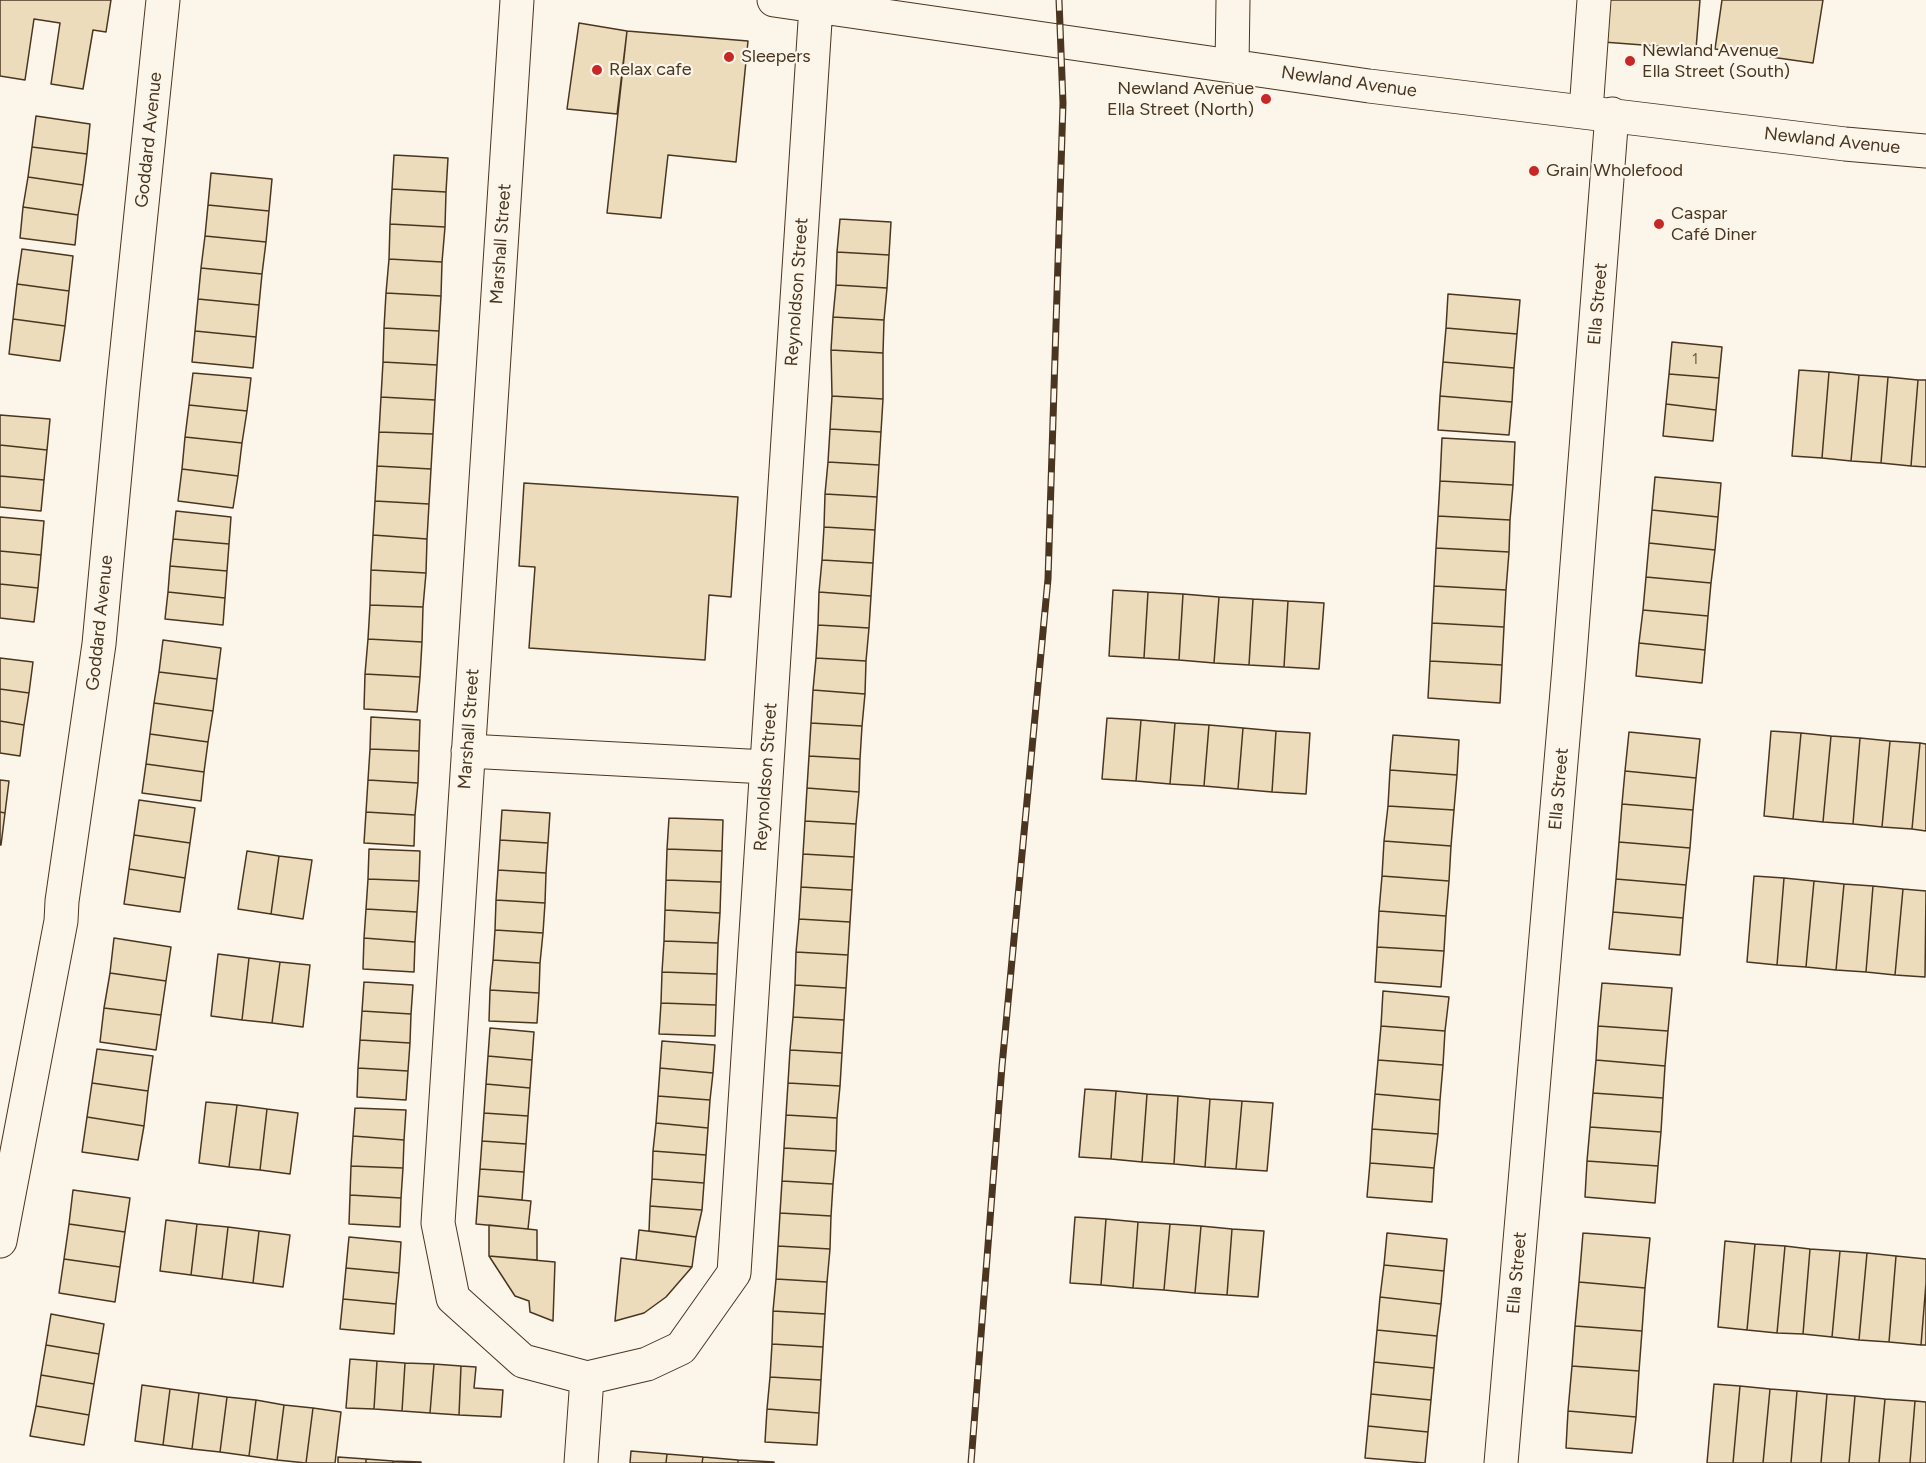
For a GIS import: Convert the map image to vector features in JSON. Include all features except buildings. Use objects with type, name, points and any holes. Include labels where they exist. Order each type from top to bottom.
[{"type":"street","name":"Goddard Avenue","points":[[0,1241],[61,921],[99,644],[163,0]]},
{"type":"street","name":"Marshall Street","points":[[517,0],[438,1223],[453,1298],[523,1361],[587,1378]]},
{"type":"street","name":"Newland Avenue","points":[[774,0],[1369,86],[1845,144],[1926,151]]},
{"type":"street","points":[[1232,66],[1233,0]]},
{"type":"street","name":"Ella Street","points":[[1501,1463],[1602,257],[1594,0]]},
{"type":"street","name":"Reynoldson Street","points":[[587,1378],[647,1364],[681,1348],[734,1273],[816,6]]},
{"type":"street","points":[[468,751],[766,767]]},
{"type":"street","points":[[581,1463],[587,1378]]},
{"type":"railway","points":[[971,1463],[1002,1066],[1048,579],[1063,103],[1059,0]]},
{"type":"place","name":"Sleepers","points":[[729,57]]},
{"type":"place","name":"Newland Avenue Ella Street (South)","points":[[1630,61]]},
{"type":"place","name":"Relax cafe","points":[[597,70]]},
{"type":"place","name":"Newland Avenue Ella Street (North)","points":[[1266,99]]},
{"type":"place","name":"Grain Wholefood","points":[[1534,171]]},
{"type":"place","name":"Caspar Café Diner","points":[[1659,224]]}]
